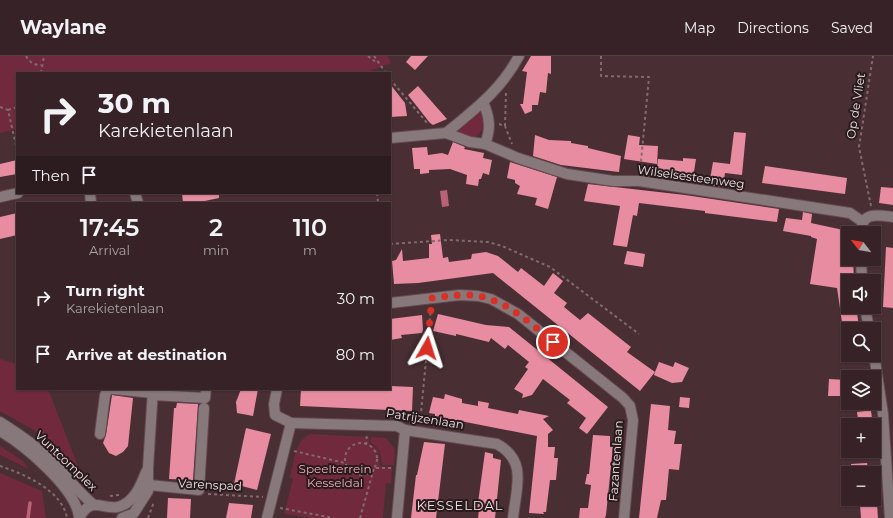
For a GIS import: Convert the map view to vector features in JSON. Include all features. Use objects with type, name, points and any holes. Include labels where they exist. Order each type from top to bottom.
[{"type":"street","points":[[446,133],[501,85],[519,56]]},
{"type":"street","points":[[483,102],[489,121],[490,131],[485,144]]},
{"type":"street","name":"Wilselsesteenweg","points":[[391,138],[429,133],[446,133],[470,142],[485,144],[510,155],[567,174],[613,181],[639,181],[850,213],[863,222]]},
{"type":"street","points":[[0,197],[16,193]]},
{"type":"street","points":[[862,226],[863,222],[872,215],[893,217]]},
{"type":"street","name":"Fazantenlaan","points":[[432,298],[478,296],[491,299],[505,306],[537,329],[623,398],[630,406],[633,420],[624,518]]},
{"type":"street","points":[[391,303],[432,298]]},
{"type":"street","points":[[875,362],[883,414],[890,518]]},
{"type":"street","points":[[100,434],[105,395],[108,390]]},
{"type":"street","points":[[120,390],[153,395],[200,406],[199,490],[149,485]]},
{"type":"street","points":[[153,395],[205,398],[206,390]]},
{"type":"street","points":[[267,518],[291,423],[275,415],[274,404],[277,390]]},
{"type":"street","points":[[110,507],[121,518],[134,513],[142,503],[148,491],[153,395]]},
{"type":"street","name":"Vuntcomplex","points":[[0,422],[38,448],[53,462],[83,496],[94,505]]},
{"type":"street","name":"Patrijzenlaan","points":[[291,423],[397,426],[405,430],[497,444],[512,455],[518,468],[513,518]]},
{"type":"street","points":[[397,518],[405,430]]},
{"type":"street","name":"Vuntcomplex","points":[[0,431],[28,450],[47,468],[70,495],[79,510],[79,517]]},
{"type":"street","points":[[79,517],[83,511],[94,505],[118,507],[136,494],[148,468]]},
{"type":"path","points":[[26,56],[28,60],[35,65],[41,65]]},
{"type":"path","points":[[41,72],[41,65],[44,56]]},
{"type":"path","points":[[368,56],[380,64]]},
{"type":"path","points":[[374,56],[385,72]]},
{"type":"path","points":[[601,56],[601,76],[649,76],[639,181]]},
{"type":"path","name":"Op de Vliet","points":[[871,205],[859,147],[873,56]]},
{"type":"path","points":[[391,79],[429,125],[429,133]]},
{"type":"path","points":[[506,106],[505,126],[512,146],[510,155]]},
{"type":"path","points":[[0,107],[8,110],[16,107]]},
{"type":"path","points":[[8,110],[16,146]]},
{"type":"path","points":[[489,121],[505,126]]},
{"type":"path","points":[[391,244],[449,240],[488,242],[502,246],[550,267],[639,334]]},
{"type":"path","points":[[419,432],[432,298]]},
{"type":"path","points":[[360,518],[374,468],[377,459],[374,449],[366,443],[356,443],[352,445],[346,453],[345,462],[347,467],[355,474],[366,474],[374,468],[402,468]]},
{"type":"path","points":[[284,448],[345,462]]},
{"type":"path","points":[[0,466],[26,476],[44,488],[58,500],[66,510]]},
{"type":"path","name":"Varenspad","points":[[204,494],[271,502],[334,518]]},
{"type":"path","points":[[105,495],[120,495]]},
{"type":"path","points":[[148,518],[151,511]]},
{"type":"green space","points":[[0,56],[388,56],[391,63],[368,72],[16,72],[16,129],[0,133]]},
{"type":"green space","points":[[483,109],[483,127],[475,137],[471,139],[455,133]]},
{"type":"green space","points":[[0,359],[16,364],[16,390],[48,390],[83,479],[37,432],[0,411]]},
{"type":"green space","name":"Speelterrein Kesseldal","points":[[311,434],[369,437],[369,443],[378,450],[380,466],[392,467],[391,484],[386,483],[383,518],[311,518],[284,514],[293,479],[290,477],[298,446]]},
{"type":"green space","points":[[371,437],[386,438],[395,449],[394,465],[382,465],[379,452],[370,442]]},
{"type":"green space","points":[[0,446],[23,461],[29,469],[0,455]]},
{"type":"green space","points":[[0,473],[42,491],[46,518],[0,518]]},
{"type":"shaded area","points":[[447,190],[449,206],[442,207],[440,191]]},
{"type":"building","points":[[411,56],[428,56],[415,70],[406,62]]},
{"type":"building","points":[[531,56],[551,56],[551,74],[548,73],[546,93],[540,92],[538,105],[532,105],[532,111],[525,114],[520,104],[523,104],[527,72],[522,71]]},
{"type":"building","points":[[391,85],[405,103],[407,116],[391,117]]},
{"type":"building","points":[[418,86],[447,119],[433,125],[430,123],[408,95]]},
{"type":"building","points":[[734,132],[746,133],[742,175],[725,173],[723,187],[709,185],[713,162],[730,164]]},
{"type":"building","points":[[535,135],[549,140],[571,141],[571,143],[588,146],[588,148],[621,156],[619,172],[561,165],[533,156]]},
{"type":"building","points":[[628,135],[640,137],[639,145],[658,146],[657,164],[624,159]]},
{"type":"building","points":[[453,142],[465,147],[464,149],[484,153],[483,158],[492,160],[489,175],[483,173],[481,179],[479,179],[478,186],[466,184],[467,175],[450,169],[429,170],[429,173],[420,174],[420,169],[414,169],[412,148],[427,147],[428,155],[442,153],[448,155]]},
{"type":"building","points":[[683,158],[696,159],[693,178],[656,175],[658,159],[683,161]]},
{"type":"building","points":[[16,160],[16,174],[0,177],[0,164]]},
{"type":"building","points":[[510,162],[557,177],[548,209],[535,205],[537,198],[517,194],[520,186],[515,183],[515,180],[507,178]]},
{"type":"building","points":[[765,166],[847,178],[845,194],[762,183]]},
{"type":"building","points":[[588,184],[685,195],[779,209],[777,222],[639,203],[637,216],[633,215],[627,247],[613,245],[620,206],[584,201]]},
{"type":"building","points":[[881,187],[893,188],[893,205],[879,203]]},
{"type":"building","points":[[182,194],[219,194],[219,198],[200,202],[183,202]]},
{"type":"building","points":[[803,212],[812,214],[811,223],[841,229],[841,266],[853,266],[854,274],[841,274],[841,314],[857,314],[858,322],[842,322],[837,288],[810,284],[817,239],[811,236],[783,231],[786,218],[802,220]]},
{"type":"building","points":[[16,213],[16,235],[0,239],[0,217]]},
{"type":"building","points":[[440,234],[443,258],[448,257],[449,262],[471,259],[472,254],[486,252],[498,256],[518,272],[521,268],[544,286],[553,273],[563,281],[554,293],[567,303],[564,307],[580,320],[588,313],[631,347],[627,352],[655,372],[640,391],[493,273],[418,283],[394,284],[392,261],[396,260],[402,249],[403,261],[429,258],[429,244],[432,244],[431,235]]},
{"type":"building","points":[[886,247],[893,248],[893,308],[883,307]]},
{"type":"building","points":[[627,251],[645,254],[643,267],[624,264]]},
{"type":"building","points":[[438,314],[486,325],[509,327],[608,407],[587,434],[579,428],[586,418],[567,403],[570,400],[543,379],[532,395],[522,398],[523,394],[514,389],[528,369],[525,367],[529,362],[508,345],[505,349],[491,338],[489,342],[456,334],[456,336],[433,331]]},
{"type":"building","points":[[422,315],[422,333],[401,335],[402,338],[391,340],[391,319]]},
{"type":"building","points":[[659,362],[673,367],[675,362],[689,368],[682,382],[672,383],[654,375]]},
{"type":"building","points":[[829,379],[841,380],[841,396],[828,396]]},
{"type":"building","points":[[391,386],[413,387],[412,411],[300,406],[301,390],[391,390]]},
{"type":"building","points":[[241,390],[258,390],[253,416],[237,413],[236,402]]},
{"type":"building","points":[[445,394],[462,399],[462,403],[478,406],[478,401],[489,403],[488,408],[518,414],[519,410],[549,416],[543,419],[553,430],[548,434],[548,447],[555,447],[554,458],[558,458],[556,480],[550,480],[546,512],[543,512],[544,514],[529,513],[537,436],[435,416],[435,414],[429,413],[433,397],[444,399]]},
{"type":"building","points":[[112,395],[133,398],[128,446],[123,452],[116,456],[109,453],[103,443],[106,435]]},
{"type":"building","points":[[680,397],[690,398],[689,408],[679,407]]},
{"type":"building","points":[[177,403],[198,404],[193,480],[169,479],[174,408],[176,408]]},
{"type":"building","points":[[651,404],[670,406],[668,430],[676,431],[674,444],[682,444],[679,470],[669,469],[666,500],[661,500],[657,518],[639,518]]},
{"type":"building","points":[[871,411],[872,418],[858,418],[857,412]]},
{"type":"building","points":[[246,428],[271,434],[257,490],[234,484]]},
{"type":"building","points":[[593,435],[610,436],[610,447],[613,447],[606,515],[605,518],[579,518],[580,508],[588,508],[591,485],[585,484],[587,474],[589,474]]},
{"type":"building","points":[[424,442],[445,444],[436,518],[411,518],[416,475]]},
{"type":"building","points":[[485,452],[493,454],[493,458],[501,460],[495,518],[478,518],[479,510],[477,510]]},
{"type":"building","points":[[867,463],[867,466],[851,466],[851,464]]},
{"type":"building","points":[[168,498],[191,499],[190,518],[167,518]]},
{"type":"building","points":[[229,503],[253,505],[251,518],[226,518]]},
{"type":"building","points":[[860,506],[877,506],[878,518],[861,518]]},
{"type":"waterway","points":[[28,518],[30,503]]},
{"type":"district","name":"KESSELDAL","points":[[460,505]]},
{"type":"route","points":[[427,348],[432,298],[460,295],[478,296],[491,299],[505,306],[518,314],[553,342]]}]
